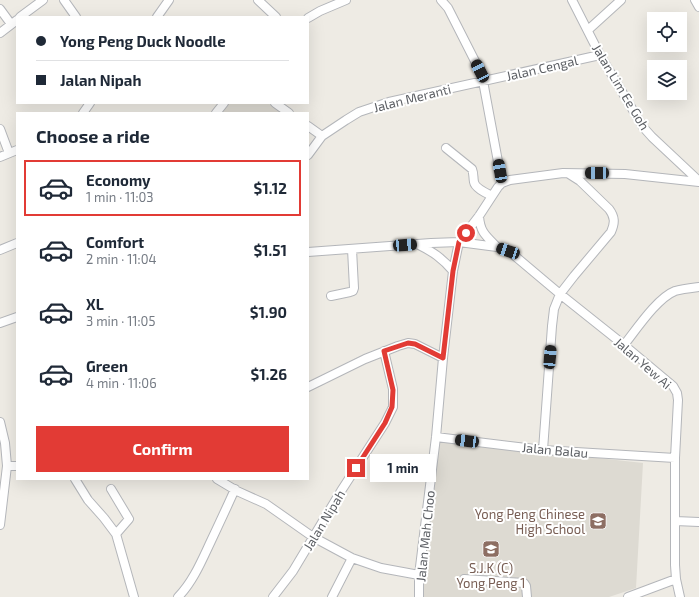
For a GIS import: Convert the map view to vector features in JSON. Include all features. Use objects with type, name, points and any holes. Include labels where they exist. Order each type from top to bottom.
[{"type":"street","points":[[21,16],[43,0]]},
{"type":"street","points":[[64,0],[75,16]]},
{"type":"street","points":[[158,16],[169,0]]},
{"type":"street","points":[[258,0],[275,16]]},
{"type":"street","points":[[309,17],[346,0]]},
{"type":"street","points":[[441,0],[448,8],[480,71],[502,183],[510,180],[563,173],[625,174],[699,181]]},
{"type":"street","name":"Jalan Lim Ee Goh","points":[[572,0],[600,55],[643,127],[699,181]]},
{"type":"street","points":[[588,30],[621,0]]},
{"type":"street","points":[[695,0],[699,7]]},
{"type":"street","points":[[0,9],[14,22],[0,33]]},
{"type":"street","name":"Jalan Cengal","points":[[483,81],[600,55]]},
{"type":"street","name":"Jalan Meranti","points":[[309,154],[322,136],[359,112],[389,102],[483,81]]},
{"type":"street","points":[[217,112],[223,104]]},
{"type":"street","points":[[276,104],[288,112]]},
{"type":"street","points":[[309,127],[322,136]]},
{"type":"street","points":[[0,129],[9,153]]},
{"type":"street","points":[[446,148],[472,169],[474,172],[474,183],[476,186],[492,196]]},
{"type":"street","points":[[0,157],[16,150]]},
{"type":"street","points":[[542,450],[554,309],[560,294],[611,232],[614,226],[613,214],[609,209],[580,181],[569,173]]},
{"type":"street","name":"Jalan Mah Choo","points":[[419,597],[419,575],[436,437],[453,271],[459,242],[502,183]]},
{"type":"street","points":[[479,216],[482,231],[497,247]]},
{"type":"street","name":"Jalan Yew Ai","points":[[309,252],[459,242],[497,247],[508,251],[673,386],[677,393],[678,400],[675,458],[675,521],[676,579],[680,597]]},
{"type":"street","points":[[0,250],[16,243]]},
{"type":"street","points":[[418,244],[432,251],[453,271]]},
{"type":"street","points":[[331,296],[353,291],[352,249]]},
{"type":"street","points":[[624,345],[665,296],[675,291],[699,287]]},
{"type":"street","points":[[0,323],[16,317]]},
{"type":"street","points":[[309,385],[364,359],[408,343],[415,344],[443,358]]},
{"type":"street","name":"Jalan Nipah","points":[[273,597],[293,571],[341,490],[385,423],[392,407],[393,390],[384,351]]},
{"type":"street","points":[[0,422],[5,443],[7,466],[2,487],[0,525]]},
{"type":"street","name":"Jalan Balau","points":[[436,437],[542,450],[675,458]]},
{"type":"street","points":[[7,466],[16,466]]},
{"type":"street","points":[[76,480],[88,500],[116,534],[134,597]]},
{"type":"street","points":[[219,480],[266,504],[313,537],[352,558],[381,568],[419,575]]},
{"type":"street","points":[[178,597],[186,588],[200,565],[235,489]]},
{"type":"street","points":[[111,490],[129,519],[116,534]]},
{"type":"street","points":[[675,521],[699,522]]},
{"type":"street","points":[[332,597],[352,558]]},
{"type":"street","points":[[464,579],[524,584],[526,586],[527,597]]},
{"type":"street","points":[[628,597],[676,579]]},
{"type":"shaded area","points":[[218,104],[269,104],[281,112],[212,112]]},
{"type":"shaded area","points":[[437,440],[643,463],[636,588],[609,597],[422,597]]},
{"type":"place","name":"Yong Peng Chinese High School","points":[[598,521]]},
{"type":"place","name":"S.J.K (C) Yong Peng 1","points":[[491,549]]},
{"type":"route","points":[[356,468],[385,423],[392,407],[393,390],[384,351],[408,343],[427,349],[443,358],[453,271],[459,242],[466,233]]}]
